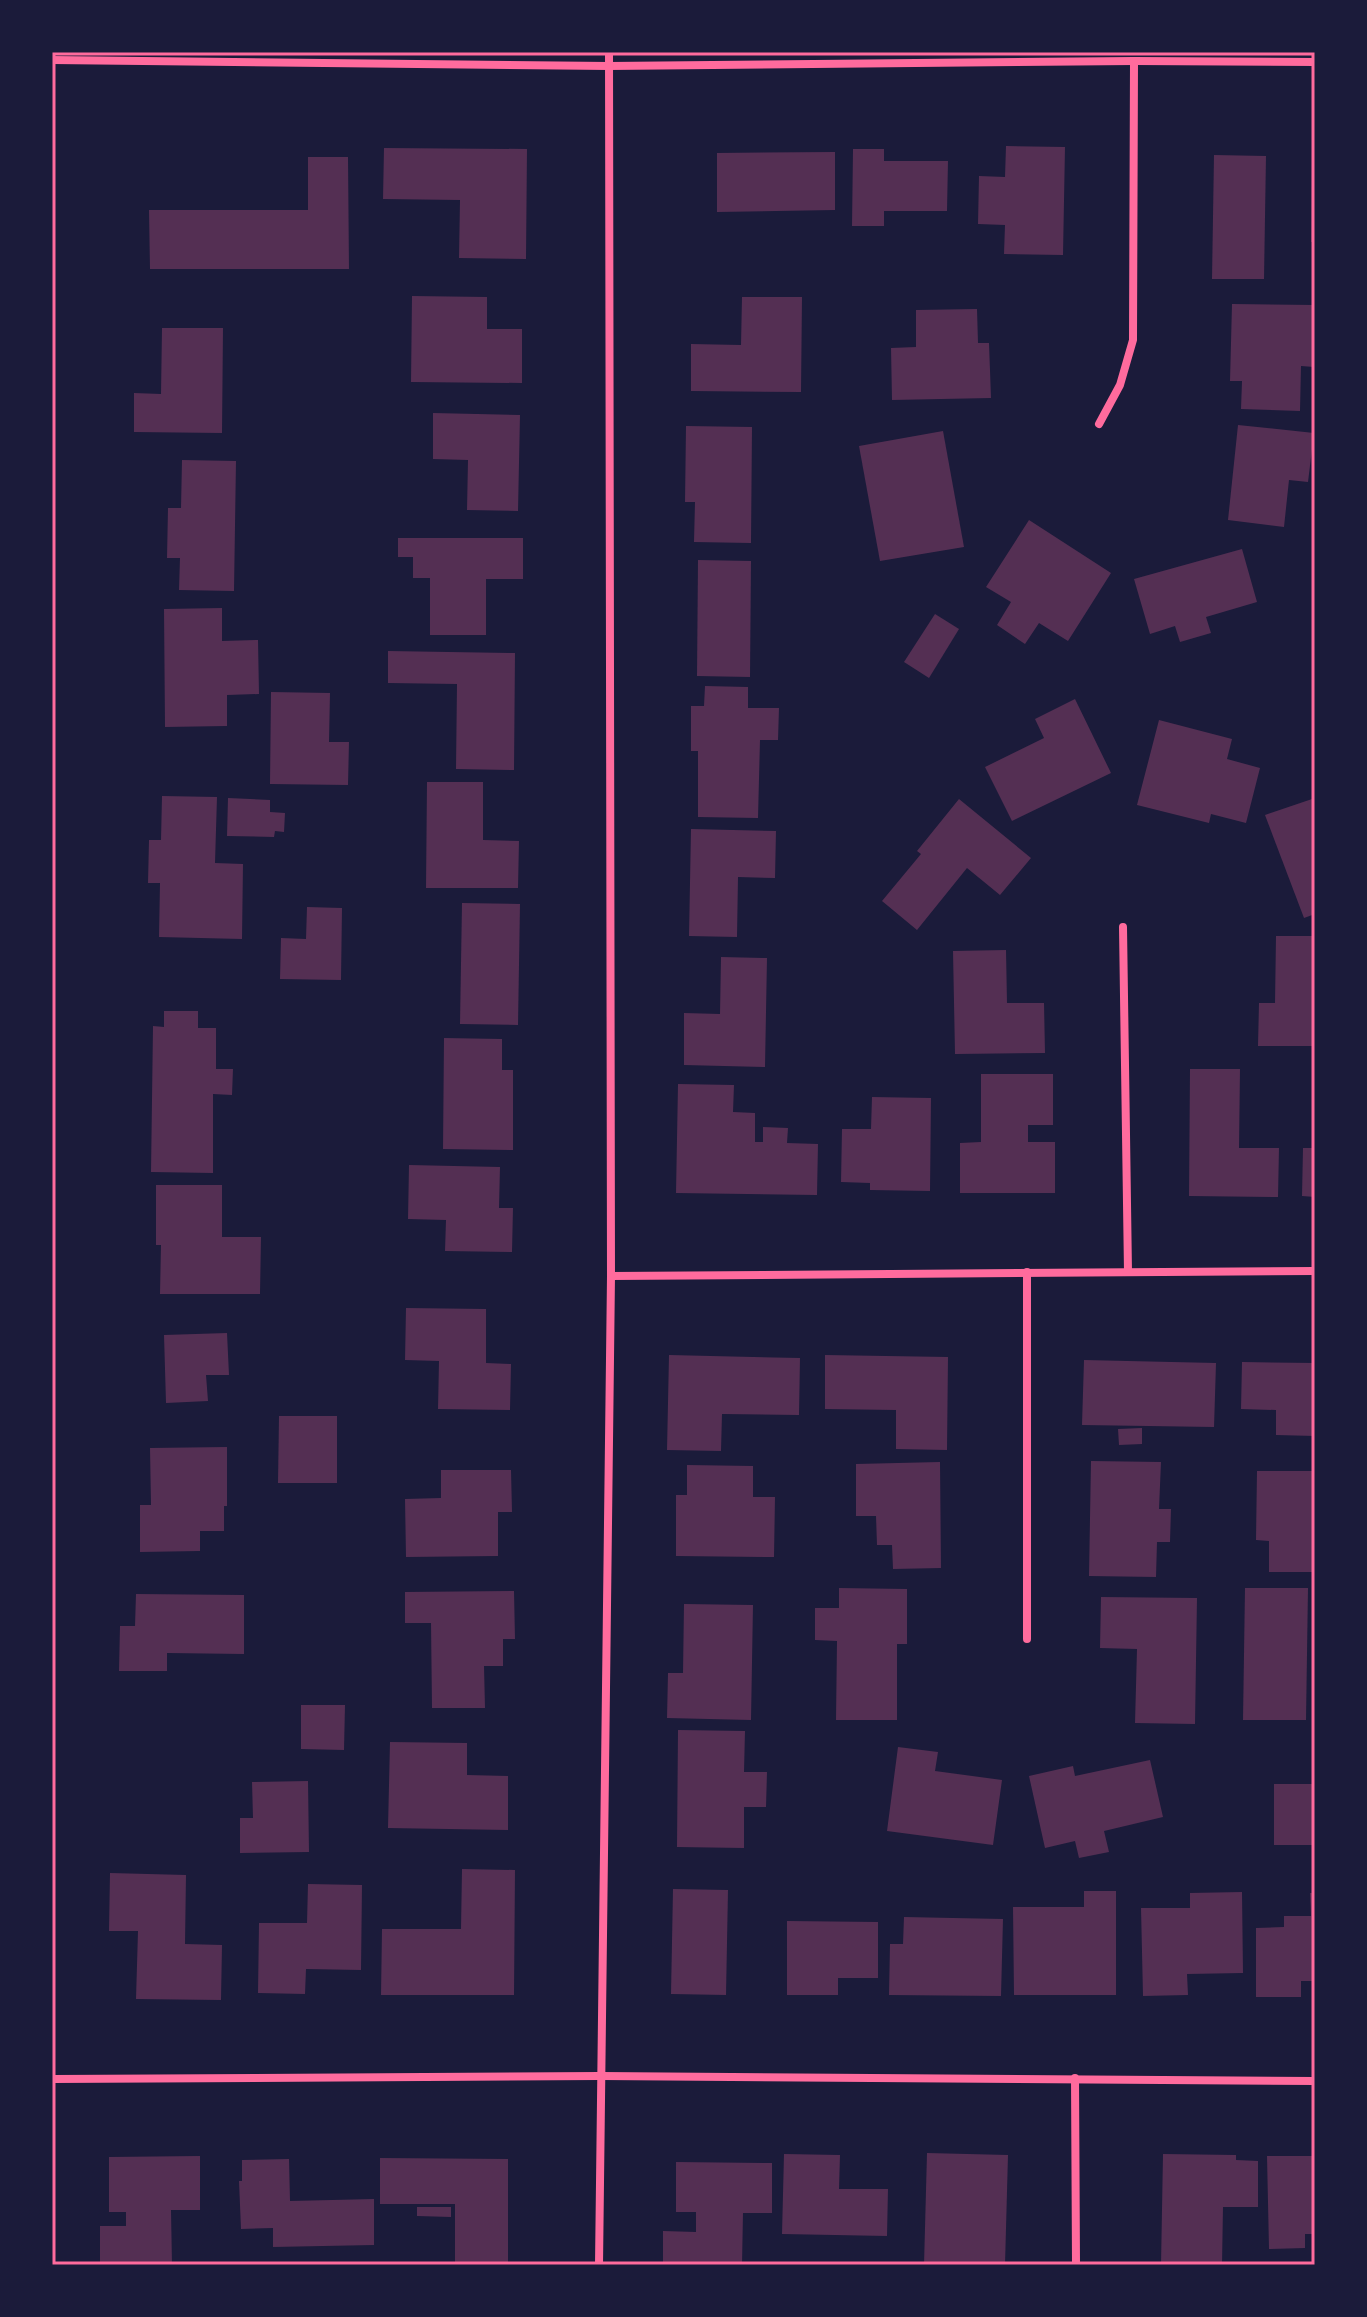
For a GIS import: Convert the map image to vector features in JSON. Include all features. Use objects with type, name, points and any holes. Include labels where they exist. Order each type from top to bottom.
[{"type":"street","points":[[599,2265],[611,1276],[609,52]]},
{"type":"street","points":[[52,60],[609,66],[1315,62]]},
{"type":"street","points":[[1099,424],[1120,385],[1133,340],[1134,61]]},
{"type":"street","points":[[1123,927],[1128,1272]]},
{"type":"street","points":[[611,1276],[1315,1271]]},
{"type":"street","points":[[1027,1272],[1027,1639]]},
{"type":"street","points":[[52,2079],[601,2076],[1315,2081]]},
{"type":"street","points":[[1075,2078],[1076,2265]]},
{"type":"building","points":[[1006,146],[1065,147],[1063,255],[1004,254],[1005,225],[978,224],[979,176],[1005,177]]},
{"type":"building","points":[[384,148],[527,149],[526,259],[459,258],[460,200],[383,199]]},
{"type":"building","points":[[853,149],[884,149],[884,161],[948,161],[947,211],[884,211],[884,226],[852,226]]},
{"type":"building","points":[[1312,150],[1315,150],[1315,242],[1311,242]]},
{"type":"building","points":[[835,152],[835,210],[717,212],[717,153]]},
{"type":"building","points":[[1214,155],[1266,156],[1264,279],[1212,279]]},
{"type":"building","points":[[308,157],[348,157],[349,269],[150,269],[149,210],[308,210]]},
{"type":"building","points":[[412,296],[487,297],[487,329],[522,329],[522,383],[411,382]]},
{"type":"building","points":[[742,297],[802,297],[801,392],[691,391],[691,344],[741,345]]},
{"type":"building","points":[[1232,304],[1315,305],[1314,367],[1301,366],[1300,411],[1241,409],[1242,381],[1230,381]]},
{"type":"building","points":[[977,309],[978,343],[989,343],[991,398],[892,400],[891,348],[916,347],[916,310]]},
{"type":"building","points":[[162,328],[223,328],[222,433],[134,432],[134,393],[161,394]]},
{"type":"building","points":[[433,413],[520,415],[518,511],[467,510],[468,460],[433,459]]},
{"type":"building","points":[[1238,425],[1314,433],[1308,482],[1289,480],[1284,527],[1228,520]]},
{"type":"building","points":[[686,426],[752,427],[751,543],[694,542],[695,502],[685,502]]},
{"type":"building","points":[[943,431],[964,547],[880,561],[859,446]]},
{"type":"building","points":[[182,460],[236,461],[234,591],[179,590],[180,558],[167,558],[168,508],[181,508]]},
{"type":"building","points":[[1029,520],[1111,573],[1068,641],[1039,623],[1025,644],[997,625],[1011,602],[986,587]]},
{"type":"building","points":[[398,538],[523,538],[523,579],[486,579],[486,635],[430,635],[430,578],[413,578],[413,557],[398,557]]},
{"type":"building","points":[[1242,549],[1257,602],[1206,617],[1211,633],[1180,642],[1175,626],[1150,634],[1134,579]]},
{"type":"building","points":[[698,560],[751,561],[750,677],[697,676]]},
{"type":"building","points":[[222,608],[222,641],[258,640],[259,694],[227,695],[227,726],[165,727],[164,609]]},
{"type":"building","points":[[935,614],[959,629],[929,678],[904,662]]},
{"type":"building","points":[[388,651],[515,653],[514,770],[456,769],[457,684],[388,683]]},
{"type":"building","points":[[705,686],[748,687],[748,708],[779,708],[778,740],[760,740],[758,818],[698,817],[698,751],[691,751],[691,706],[704,706]]},
{"type":"building","points":[[271,692],[330,693],[329,742],[349,742],[348,785],[270,784]]},
{"type":"building","points":[[1075,699],[1111,773],[1012,821],[985,767],[1044,738],[1035,719]]},
{"type":"building","points":[[1159,720],[1232,739],[1227,759],[1260,768],[1246,823],[1211,814],[1209,823],[1137,805]]},
{"type":"building","points":[[427,782],[483,782],[483,840],[519,841],[518,888],[426,888]]},
{"type":"building","points":[[162,796],[217,797],[215,863],[243,864],[242,939],[159,937],[160,883],[148,883],[149,840],[161,840]]},
{"type":"building","points":[[228,798],[270,800],[270,812],[285,813],[284,832],[275,831],[274,837],[227,836]]},
{"type":"building","points":[[1315,798],[1315,914],[1304,918],[1265,815]]},
{"type":"building","points":[[959,799],[1031,858],[1000,895],[967,868],[917,930],[882,901],[921,854],[917,851]]},
{"type":"building","points":[[691,829],[776,831],[775,878],[738,877],[737,937],[689,936]]},
{"type":"building","points":[[462,903],[520,904],[518,1025],[460,1024]]},
{"type":"building","points":[[307,907],[342,908],[341,980],[280,979],[281,938],[306,939]]},
{"type":"building","points":[[1276,936],[1315,936],[1315,1046],[1258,1046],[1259,1003],[1275,1003]]},
{"type":"building","points":[[1006,950],[1007,1003],[1044,1003],[1045,1053],[955,1054],[953,951]]},
{"type":"building","points":[[721,957],[767,958],[765,1067],[684,1065],[684,1013],[720,1014]]},
{"type":"building","points":[[164,1011],[198,1011],[198,1028],[216,1028],[216,1069],[233,1069],[232,1095],[213,1094],[213,1173],[151,1172],[153,1026],[164,1027]]},
{"type":"building","points":[[444,1038],[502,1039],[502,1070],[513,1070],[513,1150],[443,1149]]},
{"type":"building","points":[[1190,1069],[1240,1069],[1239,1148],[1279,1148],[1278,1197],[1189,1196]]},
{"type":"building","points":[[981,1074],[1053,1074],[1053,1125],[1028,1125],[1028,1142],[1055,1142],[1055,1193],[960,1193],[960,1143],[981,1142]]},
{"type":"building","points":[[678,1084],[734,1085],[733,1112],[755,1113],[755,1142],[763,1142],[763,1127],[788,1128],[787,1143],[818,1144],[817,1195],[676,1193]]},
{"type":"building","points":[[872,1097],[931,1098],[930,1191],[870,1190],[870,1183],[841,1182],[842,1129],[871,1129]]},
{"type":"building","points":[[1303,1148],[1315,1148],[1315,1197],[1302,1196]]},
{"type":"building","points":[[409,1165],[500,1167],[499,1208],[513,1208],[512,1252],[445,1251],[446,1220],[408,1219]]},
{"type":"building","points":[[156,1185],[222,1185],[222,1237],[261,1237],[260,1294],[160,1294],[161,1245],[156,1245]]},
{"type":"building","points":[[406,1308],[486,1309],[486,1363],[511,1364],[510,1410],[438,1409],[439,1361],[405,1360]]},
{"type":"building","points":[[227,1333],[229,1375],[206,1375],[208,1401],[166,1403],[164,1335]]},
{"type":"building","points":[[669,1355],[800,1358],[799,1415],[722,1414],[721,1451],[667,1450]]},
{"type":"building","points":[[825,1355],[948,1357],[947,1450],[896,1449],[896,1410],[825,1409]]},
{"type":"building","points":[[1084,1360],[1216,1363],[1214,1427],[1082,1425]]},
{"type":"building","points":[[1242,1362],[1315,1363],[1315,1436],[1276,1435],[1276,1410],[1241,1409]]},
{"type":"building","points":[[279,1416],[337,1416],[337,1483],[278,1483]]},
{"type":"building","points":[[1142,1428],[1142,1444],[1119,1445],[1118,1429]]},
{"type":"building","points":[[227,1447],[224,1531],[200,1531],[200,1551],[140,1552],[140,1505],[151,1505],[150,1448]]},
{"type":"building","points":[[1091,1461],[1161,1462],[1159,1509],[1171,1509],[1170,1542],[1157,1542],[1156,1577],[1089,1576]]},
{"type":"building","points":[[940,1462],[941,1568],[893,1569],[892,1545],[877,1545],[876,1516],[856,1516],[856,1464]]},
{"type":"building","points":[[687,1465],[753,1466],[753,1497],[775,1497],[774,1557],[676,1556],[676,1495],[687,1495]]},
{"type":"building","points":[[441,1470],[511,1470],[512,1512],[498,1512],[498,1556],[406,1557],[405,1499],[441,1498]]},
{"type":"building","points":[[1257,1471],[1315,1471],[1315,1572],[1269,1572],[1269,1541],[1256,1540]]},
{"type":"building","points":[[839,1588],[907,1589],[907,1644],[897,1644],[897,1720],[836,1720],[837,1641],[815,1640],[815,1608],[839,1608]]},
{"type":"building","points":[[1245,1588],[1308,1588],[1306,1720],[1243,1720]]},
{"type":"building","points":[[514,1591],[515,1639],[503,1639],[503,1666],[484,1666],[485,1708],[432,1708],[431,1623],[405,1623],[405,1592]]},
{"type":"building","points":[[136,1594],[244,1595],[244,1654],[167,1653],[167,1671],[119,1671],[120,1626],[135,1626]]},
{"type":"building","points":[[1101,1597],[1197,1598],[1195,1724],[1135,1723],[1137,1649],[1100,1648]]},
{"type":"building","points":[[684,1604],[753,1605],[751,1720],[667,1718],[668,1673],[683,1673]]},
{"type":"building","points":[[301,1705],[345,1705],[344,1750],[301,1749]]},
{"type":"building","points":[[678,1730],[745,1731],[744,1772],[767,1772],[766,1807],[744,1807],[744,1848],[677,1847]]},
{"type":"building","points":[[390,1742],[467,1743],[467,1775],[508,1776],[508,1830],[388,1828]]},
{"type":"building","points":[[898,1747],[938,1752],[935,1771],[1002,1780],[993,1845],[887,1831]]},
{"type":"building","points":[[1150,1760],[1163,1817],[1104,1831],[1109,1852],[1079,1858],[1075,1841],[1045,1848],[1029,1776],[1073,1766],[1075,1776]]},
{"type":"building","points":[[308,1781],[309,1852],[240,1853],[240,1818],[253,1818],[252,1782]]},
{"type":"building","points":[[1274,1784],[1315,1784],[1315,1845],[1274,1845]]},
{"type":"building","points":[[462,1869],[515,1870],[514,1995],[381,1995],[382,1929],[461,1929]]},
{"type":"building","points":[[110,1873],[186,1875],[185,1944],[222,1945],[221,2000],[136,1999],[138,1931],[109,1931]]},
{"type":"building","points":[[308,1884],[362,1885],[361,1970],[306,1969],[305,1994],[258,1993],[259,1923],[307,1923]]},
{"type":"building","points":[[673,1889],[728,1890],[726,1995],[671,1994]]},
{"type":"building","points":[[1084,1891],[1116,1891],[1116,1995],[1014,1995],[1013,1907],[1084,1907]]},
{"type":"building","points":[[1242,1892],[1243,1973],[1187,1974],[1188,1995],[1143,1996],[1141,1908],[1190,1908],[1190,1893]]},
{"type":"building","points":[[1310,1893],[1315,1893],[1315,1981],[1301,1981],[1301,1997],[1256,1997],[1256,1928],[1284,1927],[1284,1916],[1311,1916]]},
{"type":"building","points":[[904,1917],[1003,1919],[1001,1996],[889,1995],[890,1944],[903,1944]]},
{"type":"building","points":[[787,1921],[878,1922],[878,1978],[838,1978],[838,1995],[787,1995]]},
{"type":"building","points":[[927,2153],[1008,2155],[1005,2265],[924,2265]]},
{"type":"building","points":[[784,2154],[840,2155],[839,2189],[888,2189],[887,2236],[782,2234]]},
{"type":"building","points":[[1163,2154],[1236,2155],[1236,2160],[1258,2161],[1258,2207],[1223,2207],[1222,2265],[1161,2265]]},
{"type":"building","points":[[200,2156],[200,2210],[171,2210],[172,2265],[100,2265],[100,2226],[126,2226],[126,2212],[109,2212],[109,2157]]},
{"type":"building","points":[[1267,2156],[1315,2156],[1315,2234],[1305,2234],[1305,2248],[1269,2249]]},
{"type":"building","points":[[380,2158],[508,2159],[508,2265],[455,2265],[455,2204],[380,2204]]},
{"type":"building","points":[[289,2159],[290,2201],[374,2199],[374,2245],[273,2247],[273,2228],[241,2229],[239,2181],[242,2181],[242,2160]]},
{"type":"building","points":[[676,2162],[772,2163],[772,2213],[743,2213],[742,2265],[663,2265],[663,2231],[696,2232],[696,2212],[676,2212]]},
{"type":"building","points":[[417,2207],[451,2207],[451,2217],[417,2216]]}]
